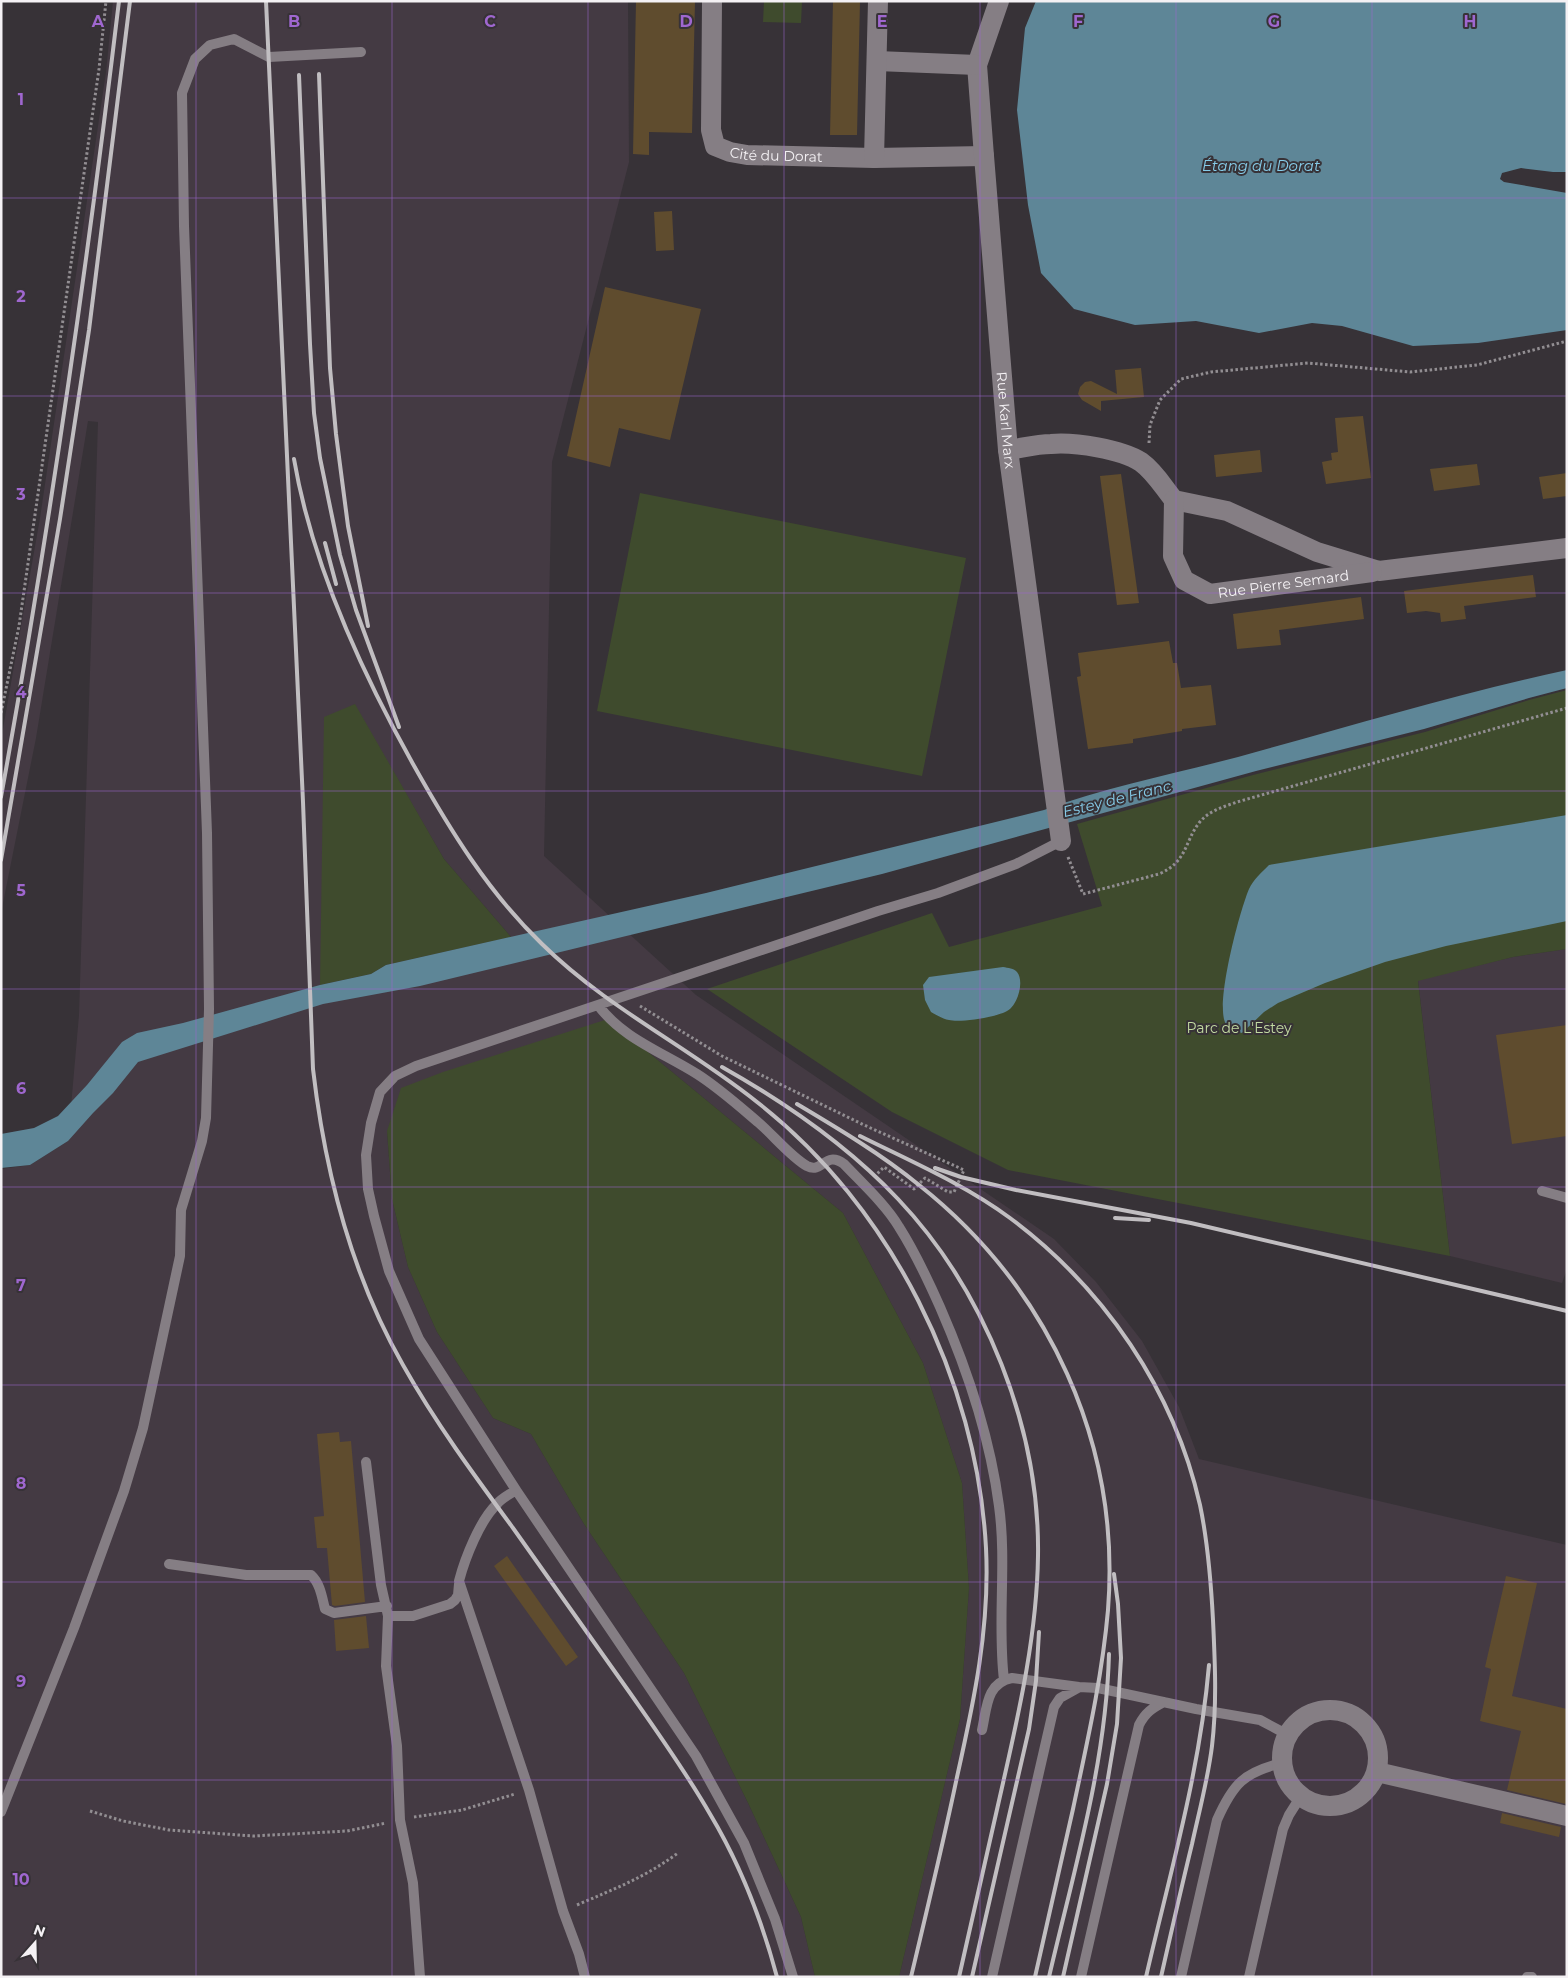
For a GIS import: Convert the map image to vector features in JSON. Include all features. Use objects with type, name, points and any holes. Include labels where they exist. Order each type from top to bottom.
[{"type":"street","name":"Cité du Dorat","points":[[712,1],[711,130],[715,146],[730,152],[747,155],[874,158],[984,156]]},
{"type":"street","points":[[874,158],[878,1]]},
{"type":"street","name":"Rue Karl Marx","points":[[999,1],[977,65],[1008,450],[1061,833]]},
{"type":"street","points":[[877,61],[977,65]]},
{"type":"street","points":[[1008,450],[1052,443],[1089,446],[1125,454],[1141,462],[1152,472],[1174,500]]},
{"type":"street","name":"Rue Pierre Semard","points":[[1379,571],[1317,552],[1227,512],[1174,500],[1173,556],[1184,580],[1210,594],[1567,548]]},
{"type":"street","points":[[1326,1710],[1341,1711],[1356,1717],[1368,1727],[1376,1740],[1379,1756],[1377,1772],[1370,1786],[1359,1797],[1346,1803],[1330,1806],[1315,1803],[1302,1796],[1292,1787],[1282,1763],[1283,1749],[1288,1735],[1297,1723],[1310,1714],[1326,1710]]},
{"type":"street","points":[[1377,1772],[1567,1816]]},
{"type":"lane","points":[[1,1812],[74,1628],[124,1491],[140,1437],[180,1256],[181,1210],[202,1141],[206,1118],[209,1009],[207,833],[184,226],[182,93],[195,59],[210,45],[234,39],[269,58],[361,52]]},
{"type":"lane","points":[[793,1977],[775,1920],[744,1843],[696,1756],[516,1490],[419,1339],[389,1271],[368,1188],[366,1155],[371,1123],[380,1092],[395,1076],[416,1066],[878,911],[938,893],[1016,864],[1061,833]]},
{"type":"lane","points":[[598,1005],[608,1019],[622,1031],[718,1088],[760,1123],[803,1164],[815,1168],[821,1167],[828,1160],[838,1160],[865,1186],[898,1225],[924,1271],[957,1344],[984,1423],[999,1506],[1003,1574],[1001,1653],[1004,1680]]},
{"type":"lane","points":[[1542,1191],[1567,1198]]},
{"type":"lane","points":[[366,1462],[387,1611],[386,1666],[396,1746],[400,1820],[413,1883],[420,1977]]},
{"type":"lane","points":[[169,1564],[246,1576],[311,1575],[316,1579],[325,1609],[334,1613],[387,1611],[413,1616],[450,1604],[456,1600],[459,1581],[470,1550],[488,1514],[502,1499],[516,1490]]},
{"type":"lane","points":[[459,1581],[529,1790],[563,1911],[579,1954],[585,1977]]},
{"type":"lane","points":[[982,1730],[993,1688],[1004,1680],[1016,1679],[1098,1688],[1260,1720],[1288,1735]]},
{"type":"lane","points":[[992,1977],[1054,1707],[1060,1698],[1079,1687]]},
{"type":"lane","points":[[1081,1977],[1138,1725],[1143,1716],[1164,1702]]},
{"type":"lane","points":[[1181,1977],[1217,1820],[1226,1799],[1244,1777],[1263,1768],[1282,1763]]},
{"type":"lane","points":[[1249,1977],[1283,1828],[1302,1796]]},
{"type":"lane","points":[[1527,1977],[1532,1977]]},
{"type":"path","points":[[1,713],[19,626],[97,78],[106,1]]},
{"type":"path","points":[[1141,462],[1148,449],[1150,425],[1160,400],[1181,379],[1211,372],[1308,363],[1410,372],[1477,365],[1567,341]]},
{"type":"path","points":[[1061,833],[1083,894],[1168,870],[1178,862],[1188,847],[1198,823],[1209,813],[1246,800],[1567,708]]},
{"type":"path","points":[[626,995],[644,1009],[722,1056],[864,1125],[964,1170],[954,1192],[948,1192],[925,1178],[914,1189],[884,1167],[865,1186]]},
{"type":"path","points":[[90,1811],[123,1821],[169,1830],[253,1836],[346,1831],[462,1810],[529,1790]]},
{"type":"path","points":[[563,1911],[652,1872],[678,1853]]},
{"type":"shaded area","points":[[113,1],[628,1],[629,162],[552,462],[544,856],[696,995],[1054,1239],[1096,1282],[1142,1341],[1179,1407],[1199,1459],[1567,1545],[1567,1977],[899,1977],[960,1719],[969,1588],[962,1483],[923,1363],[843,1213],[608,1019],[387,1131],[392,1199],[408,1267],[437,1332],[493,1418],[531,1434],[584,1524],[684,1673],[749,1805],[801,1917],[815,1977],[1,1977],[1,1169],[30,1165],[68,1141],[79,1015],[98,422],[88,421],[36,738],[1,913],[1,740],[40,518],[106,72]],"holes":[[[354,704],[444,859],[511,937],[386,965],[371,974],[321,985]]]},
{"type":"shaded area","points":[[1567,949],[1567,1269],[1562,1283],[1450,1256],[1418,980],[1513,957]]},
{"type":"green space","points":[[764,1],[802,1],[801,23],[763,22]]},
{"type":"green space","points":[[640,493],[966,558],[922,776],[597,711]]},
{"type":"green space","name":"Parc de L'Estey","points":[[1567,690],[1567,949],[1513,957],[1418,981],[1450,1256],[1008,1170],[892,1112],[707,989],[932,913],[949,947],[1102,906],[1077,824],[1253,775],[1425,732]]},
{"type":"green space","points":[[355,704],[444,859],[511,937],[386,965],[371,974],[320,985],[324,717]]},
{"type":"green space","points":[[608,1019],[843,1213],[923,1363],[962,1483],[969,1588],[960,1719],[899,1977],[815,1977],[801,1917],[749,1805],[684,1673],[584,1524],[531,1434],[493,1418],[437,1332],[408,1267],[392,1199],[387,1131],[401,1088],[443,1072]]},
{"type":"water","name":"Étang du Dorat","points":[[1036,1],[1567,1],[1567,172],[1521,168],[1502,173],[1500,179],[1504,182],[1567,193],[1567,330],[1478,343],[1413,346],[1342,326],[1312,323],[1259,333],[1196,321],[1135,325],[1074,309],[1041,273],[1028,205],[1017,110],[1025,28]]},
{"type":"water","name":"Estey de Franc","points":[[1567,670],[1567,688],[1424,729],[1256,771],[882,874],[420,986],[323,1004],[138,1062],[113,1093],[68,1141],[30,1165],[1,1168],[1,1134],[34,1128],[58,1116],[87,1085],[122,1042],[137,1033],[183,1023],[320,985],[371,974],[386,965],[706,893],[1044,810],[1116,788],[1238,757],[1443,700]]},
{"type":"water","points":[[1567,815],[1567,921],[1446,946],[1385,962],[1325,983],[1278,1003],[1264,1012],[1242,1033],[1231,1029],[1226,1024],[1223,1014],[1223,998],[1240,916],[1251,886],[1269,865]]},
{"type":"water","points":[[1003,967],[1016,971],[1020,982],[1017,999],[1007,1011],[987,1017],[961,1021],[940,1017],[931,1012],[925,1000],[923,985],[929,977]]},
{"type":"building","points":[[636,1],[695,1],[692,133],[649,132],[649,155],[633,154]]},
{"type":"building","points":[[833,1],[860,1],[857,135],[830,135]]},
{"type":"building","points":[[672,211],[674,250],[656,251],[654,212]]},
{"type":"building","points":[[605,287],[701,309],[670,440],[619,428],[610,467],[567,456]]},
{"type":"building","points":[[1141,368],[1144,397],[1101,401],[1101,411],[1082,400],[1078,394],[1080,387],[1085,382],[1091,381],[1117,394],[1115,370]]},
{"type":"building","points":[[1363,416],[1371,478],[1326,484],[1322,462],[1332,460],[1331,453],[1338,452],[1335,418]]},
{"type":"building","points":[[1260,450],[1262,472],[1216,477],[1214,455]]},
{"type":"building","points":[[1477,464],[1480,485],[1434,491],[1430,469]]},
{"type":"building","points":[[1567,473],[1567,496],[1543,499],[1539,477]]},
{"type":"building","points":[[1121,474],[1139,603],[1117,605],[1100,476]]},
{"type":"building","points":[[1533,575],[1536,597],[1464,606],[1466,619],[1441,622],[1440,613],[1426,611],[1407,613],[1404,591]]},
{"type":"building","points":[[1361,597],[1364,619],[1279,630],[1281,645],[1237,649],[1233,614]]},
{"type":"building","points":[[1169,641],[1173,663],[1177,663],[1181,688],[1211,685],[1216,725],[1182,729],[1182,731],[1133,739],[1133,743],[1088,749],[1077,677],[1081,676],[1078,653]]},
{"type":"building","points":[[1567,1025],[1567,1136],[1512,1144],[1496,1035]]},
{"type":"building","points":[[339,1432],[340,1442],[351,1441],[365,1602],[335,1606],[332,1605],[327,1548],[317,1548],[314,1517],[324,1516],[317,1434]]},
{"type":"building","points":[[507,1556],[578,1657],[566,1666],[494,1566]]},
{"type":"building","points":[[1506,1576],[1537,1583],[1512,1696],[1567,1709],[1566,1804],[1507,1790],[1521,1731],[1480,1721],[1491,1669],[1485,1667]]},
{"type":"building","points":[[366,1616],[369,1648],[336,1651],[334,1620]]},
{"type":"building","points":[[1502,1813],[1561,1827],[1559,1837],[1500,1823]]},
{"type":"railway","points":[[1,797],[19,698],[66,400],[94,201],[119,1]]},
{"type":"railway","points":[[1,860],[60,519],[89,330],[130,1]]},
{"type":"railway","points":[[266,1],[303,802],[313,1069],[318,1108],[333,1184],[355,1259],[369,1295],[403,1365],[455,1448],[640,1708],[701,1798],[721,1833],[749,1893],[777,1977]]},
{"type":"railway","points":[[319,74],[330,368],[336,434],[348,526],[368,626]]},
{"type":"railway","points":[[299,75],[310,344],[314,413],[320,458],[340,555],[356,610],[399,727]]},
{"type":"railway","points":[[294,459],[302,499],[313,538],[326,578],[357,655],[427,789],[487,882],[522,924],[567,967],[593,988],[757,1102],[805,1144],[848,1192],[886,1245],[918,1301],[945,1360],[965,1422],[979,1485],[986,1548],[986,1606],[975,1692],[941,1852],[911,1977]]},
{"type":"railway","points":[[325,543],[336,584]]},
{"type":"railway","points":[[722,1067],[769,1095],[815,1126],[858,1161],[898,1199],[929,1236],[957,1276],[981,1319],[1001,1364],[1018,1411],[1029,1459],[1036,1508],[1038,1556],[1034,1613],[1016,1727],[959,1977]]},
{"type":"railway","points":[[797,1104],[875,1152],[919,1185],[965,1226],[1005,1272],[1039,1321],[1067,1374],[1088,1430],[1102,1488],[1109,1548],[1108,1610],[1102,1660],[1089,1735],[1035,1977]]},
{"type":"railway","points":[[860,1136],[974,1194],[1010,1218],[1044,1246],[1076,1276],[1105,1309],[1153,1382],[1173,1421],[1200,1505],[1205,1534],[1212,1606],[1215,1714],[1206,1783],[1161,1977]]},
{"type":"railway","points":[[935,1168],[961,1177],[1016,1190],[1191,1223],[1567,1311]]},
{"type":"railway","points":[[1115,1218],[1149,1220]]},
{"type":"railway","points":[[1063,1977],[1107,1784],[1117,1724],[1121,1658],[1114,1574]]},
{"type":"railway","points":[[972,1977],[1029,1729],[1036,1681],[1039,1632]]},
{"type":"railway","points":[[1049,1977],[1095,1776],[1107,1695],[1109,1654]]},
{"type":"railway","points":[[1146,1977],[1174,1861],[1199,1744],[1209,1665]]}]
